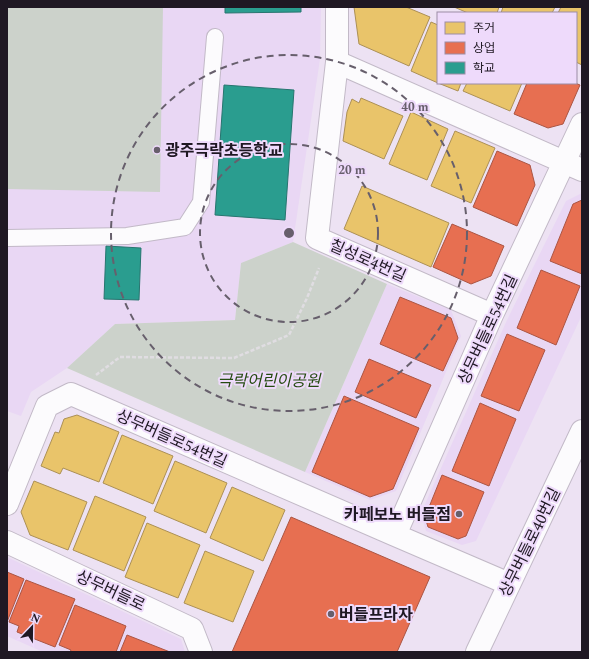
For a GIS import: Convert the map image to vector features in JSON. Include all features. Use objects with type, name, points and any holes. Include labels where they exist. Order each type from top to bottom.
[{"type":"street","name":"칠성로4번길","points":[[337,7],[337,62],[317,238],[492,315]]},
{"type":"street","points":[[337,62],[573,165]]},
{"type":"street","name":"상무버들로54번길","points":[[395,535],[492,315],[573,165],[582,124]]},
{"type":"street","points":[[7,504],[47,406],[71,394]]},
{"type":"street","name":"상무버들로54번길","points":[[71,394],[509,584]]},
{"type":"street","name":"상무버들로40번길","points":[[477,652],[582,431]]},
{"type":"street","name":"상무버들로","points":[[7,542],[192,629],[201,652]]},
{"type":"lane","points":[[7,238],[127,236],[185,227],[200,202],[215,37]]},
{"type":"path","points":[[71,394],[120,357],[234,358],[289,335],[307,298],[326,252],[317,238]]},
{"type":"shaded area","name":"광주극락초등학교","points":[[7,7],[321,7],[320,59],[293,242],[241,263],[235,320],[115,324],[67,368],[31,392],[21,416],[7,411]]},
{"type":"shaded area","points":[[582,193],[582,315],[476,541],[462,545],[426,531],[421,513],[507,320],[566,201]]},
{"type":"shaded area","points":[[387,284],[451,310],[461,336],[396,491],[370,500],[305,472]]},
{"type":"shaded area","points":[[7,557],[181,639],[185,652],[43,652],[7,636]]},
{"type":"green space","points":[[7,7],[163,7],[160,192],[7,189]]},
{"type":"green space","name":"극락어린이공원","points":[[293,242],[387,284],[305,472],[67,368],[115,324],[235,320],[241,263]]},
{"type":"building: 주거","points":[[354,7],[406,7],[430,17],[409,66],[359,44]]},
{"type":"building: 주거","points":[[454,7],[499,7],[497,12],[466,12]]},
{"type":"building: 주거","points":[[503,7],[555,7],[552,12],[501,12]]},
{"type":"building: 주거","points":[[561,7],[582,7],[582,65],[577,62],[577,12],[558,12]]},
{"type":"building: 주거","points":[[431,22],[437,25],[437,83],[411,71]]},
{"type":"building: 주거","points":[[440,84],[461,84],[458,91]]},
{"type":"building: 주거","points":[[466,84],[522,84],[510,111],[463,91]]},
{"type":"building: 주거","points":[[361,98],[403,116],[384,159],[343,141],[347,112],[352,99],[359,103]]},
{"type":"building: 주거","points":[[411,112],[448,129],[427,180],[389,164]]},
{"type":"building: 주거","points":[[455,131],[495,148],[471,203],[431,186]]},
{"type":"building: 주거","points":[[362,186],[449,223],[431,267],[344,229]]},
{"type":"building: 주거","points":[[77,415],[119,432],[99,482],[63,468],[60,474],[41,466],[55,432],[59,433],[64,419]]},
{"type":"building: 주거","points":[[122,435],[173,456],[153,504],[103,483]]},
{"type":"building: 주거","points":[[175,461],[227,483],[206,533],[154,511]]},
{"type":"building: 주거","points":[[34,481],[87,502],[68,550],[30,535],[21,512]]},
{"type":"building: 주거","points":[[232,487],[285,510],[263,561],[210,538]]},
{"type":"building: 주거","points":[[95,496],[146,517],[124,571],[73,550]]},
{"type":"building: 주거","points":[[147,523],[200,545],[178,598],[125,577]]},
{"type":"building: 주거","points":[[205,551],[254,571],[233,622],[184,603]]},
{"type":"building: 상업","points":[[527,84],[580,85],[563,124],[548,128],[514,114]]},
{"type":"building: 상업","points":[[497,151],[530,165],[535,185],[517,226],[473,207]]},
{"type":"building: 상업","points":[[582,200],[582,274],[550,261],[573,204]]},
{"type":"building: 상업","points":[[452,224],[504,246],[491,276],[471,284],[433,267]]},
{"type":"building: 상업","points":[[541,270],[580,286],[556,345],[517,328]]},
{"type":"building: 상업","points":[[400,297],[451,318],[458,338],[443,371],[380,344]]},
{"type":"building: 상업","points":[[507,334],[545,350],[519,411],[481,396]]},
{"type":"building: 상업","points":[[369,359],[431,385],[416,418],[355,392]]},
{"type":"building: 상업","points":[[344,396],[419,428],[393,489],[370,497],[312,472]]},
{"type":"building: 상업","points":[[480,403],[516,419],[489,486],[452,471]]},
{"type":"building: 상업","points":[[442,475],[484,492],[466,536],[458,539],[428,527],[425,517]]},
{"type":"building: 상업","name":"버들프라자","points":[[291,517],[430,577],[397,652],[232,652]]},
{"type":"building: 상업","points":[[7,572],[24,579],[7,622]]},
{"type":"building: 상업","points":[[26,580],[75,599],[55,647],[17,632],[19,626],[9,622]]},
{"type":"building: 상업","points":[[75,605],[126,626],[116,652],[70,652],[71,650],[59,645]]},
{"type":"building: 상업","points":[[127,635],[170,652],[120,652]]},
{"type":"building: 학교","points":[[225,7],[301,7],[301,12],[225,13]]},
{"type":"building: 학교","points":[[224,85],[294,90],[285,220],[215,215]]},
{"type":"building: 학교","points":[[106,246],[141,248],[139,300],[104,299]]},
{"type":"place","name":"광주극락초등학교","points":[[157,150]]},
{"type":"place","name":"카페보노 버들점","points":[[459,514]]},
{"type":"place","name":"버들프라자","points":[[331,614]]}]
